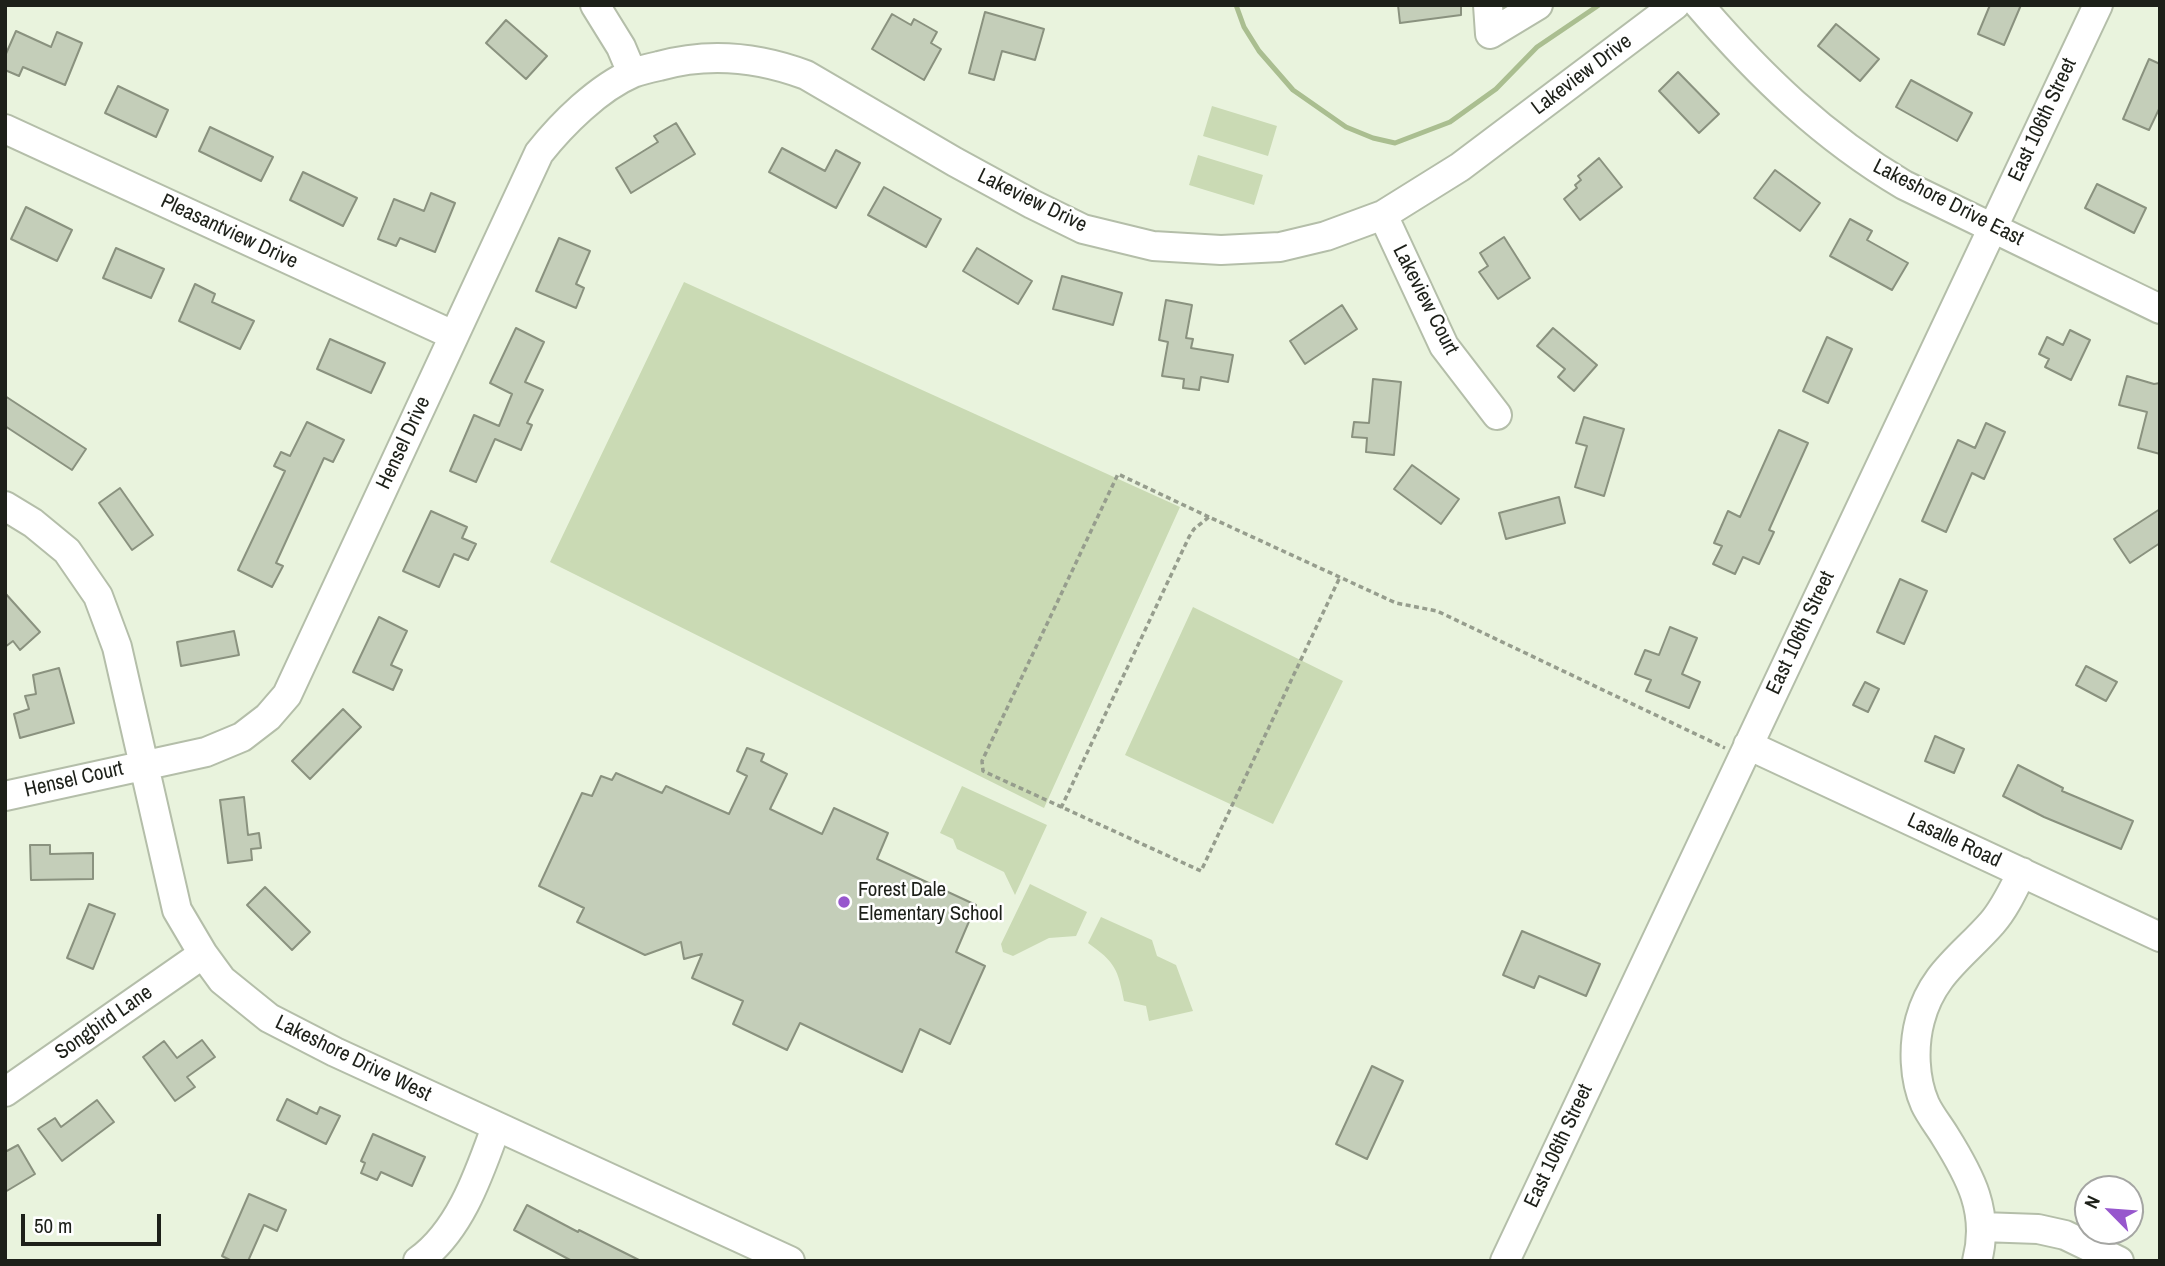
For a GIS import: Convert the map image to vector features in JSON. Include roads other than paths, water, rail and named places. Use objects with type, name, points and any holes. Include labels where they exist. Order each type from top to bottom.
[{"type":"street","points":[[595,5],[621,47],[632,73]]},
{"type":"street","points":[[1488,5],[1490,34],[1538,5]]},
{"type":"street","name":"Lakeview Drive","points":[[632,73],[699,58],[734,57],[784,67],[806,75],[958,164],[1083,229],[1153,246],[1221,250],[1280,247],[1326,236],[1383,215],[1460,167],[1675,5]]},
{"type":"street","name":"Lakeshore Drive East","points":[[1699,5],[1741,54],[1788,100],[1876,169],[2160,309]]},
{"type":"street","name":"East 106th Street","points":[[1505,1261],[2098,5]]},
{"type":"street","name":"Hensel Drive","points":[[143,764],[206,752],[242,737],[268,717],[287,695],[539,153],[573,116],[595,97],[632,73]]},
{"type":"street","name":"Pleasantview Drive","points":[[5,129],[453,335]]},
{"type":"street","name":"Lakeview Court","points":[[1383,215],[1444,346],[1497,415]]},
{"type":"street","name":"Lakeshore Drive West","points":[[5,506],[33,523],[67,551],[98,596],[117,647],[177,910],[222,980],[269,1018],[335,1052],[787,1260]]},
{"type":"street","name":"Lasalle Road","points":[[1749,743],[2160,937]]},
{"type":"street","name":"Hensel Court","points":[[5,796],[143,764]]},
{"type":"street","points":[[1977,1261],[1982,1227],[1977,1197],[1966,1168],[1925,1104],[1917,1075],[1915,1050],[1919,1022],[1927,996],[1940,977],[1993,922],[2022,872]]},
{"type":"street","name":"Songbird Lane","points":[[5,1092],[203,954]]},
{"type":"street","points":[[418,1261],[428,1254],[453,1224],[475,1180],[496,1127]]},
{"type":"street","points":[[1982,1227],[2038,1229],[2065,1235],[2119,1261]]},
{"type":"waterway","points":[[1236,5],[1244,27],[1259,51],[1293,90],[1346,127],[1395,143],[1450,122],[1496,89],[1537,47],[1599,5]]},
{"type":"place","name":"Forest Dale Elementary School","points":[[844,902]]}]
